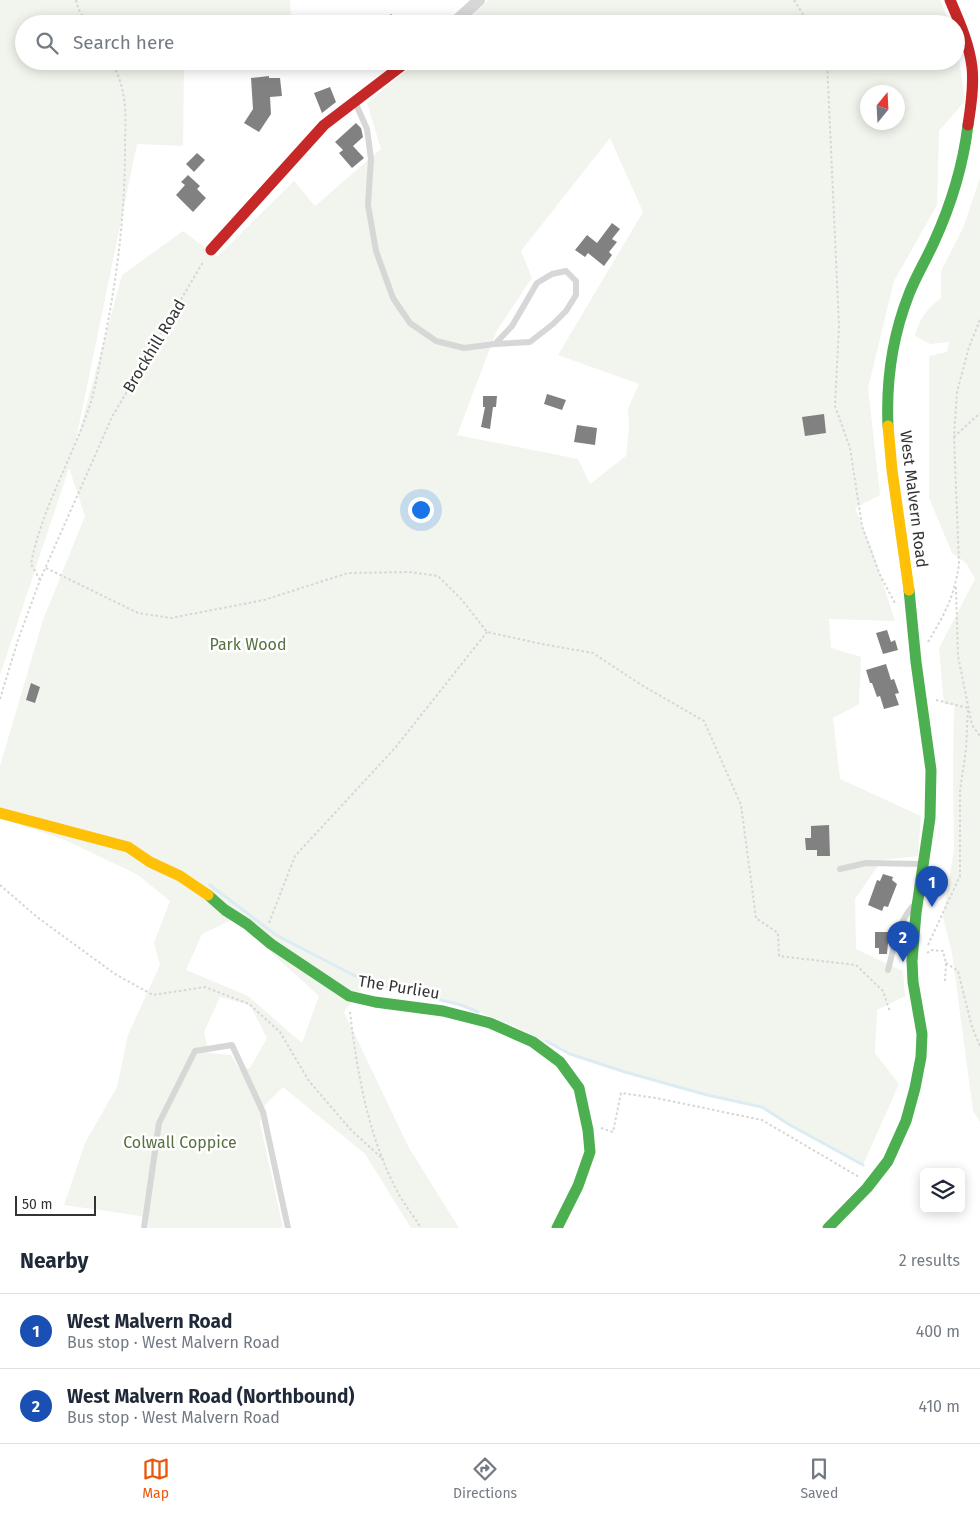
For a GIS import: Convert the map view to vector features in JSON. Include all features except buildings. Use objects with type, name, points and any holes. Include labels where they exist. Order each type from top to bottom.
[{"type":"main road","name":"West Malvern Road","points":[[950,0],[956,15]]},
{"type":"main road","name":"West Malvern Road","points":[[828,1228],[888,1161],[899,1138],[917,1079],[920,1014],[912,970],[918,899],[932,798],[929,746],[916,662],[908,578],[893,470],[887,386],[889,367],[909,294],[947,214],[966,148],[972,63],[965,39]]},
{"type":"main road","points":[[211,250],[324,125],[396,70]]},
{"type":"main road","name":"The Purlieu","points":[[0,813],[128,847],[150,862],[180,876],[204,891],[225,910],[247,924],[271,944],[349,996],[375,1002],[444,1011],[490,1023],[533,1042],[560,1062],[579,1088],[587,1124],[590,1152],[578,1186],[556,1228]]},
{"type":"street","points":[[463,15],[479,0]]},
{"type":"lane","points":[[355,101],[367,129],[371,159],[368,205],[376,251],[393,298],[410,323],[436,341],[464,348],[530,342],[566,311],[576,295],[576,281],[566,271],[552,274],[537,284],[512,326],[495,344]]},
{"type":"lane","points":[[840,869],[866,863],[924,864]]},
{"type":"lane","points":[[888,970],[903,920],[918,899]]},
{"type":"lane","points":[[144,1228],[159,1123],[195,1051],[232,1045],[264,1112],[288,1228]]},
{"type":"path","points":[[76,0],[82,15]]},
{"type":"path","points":[[794,0],[803,15]]},
{"type":"path","points":[[40,580],[31,564],[34,548],[89,407],[118,271],[125,188],[125,114],[124,94],[116,70]]},
{"type":"path","points":[[826,70],[839,326],[835,406],[850,448],[862,526],[880,575],[900,612]]},
{"type":"path","name":"Brockhill Road","points":[[0,699],[18,640],[40,580],[112,417],[211,250]]},
{"type":"path","points":[[980,320],[969,347],[957,392],[954,437],[959,564],[956,585],[958,656],[972,725],[980,736]]},
{"type":"path","points":[[954,437],[980,413]]},
{"type":"path","points":[[46,568],[138,613],[171,618],[264,600],[348,573],[410,572],[438,576],[462,600],[487,632],[593,653],[640,684],[704,721],[741,805],[756,918],[778,933],[779,956],[856,965],[883,992],[890,1012]]},
{"type":"path","points":[[916,662],[947,610],[956,585]]},
{"type":"path","points":[[260,935],[270,920],[295,856],[395,748],[487,632]]},
{"type":"path","points":[[921,696],[968,708]]},
{"type":"path","points":[[912,970],[922,958],[960,876],[960,791],[966,749],[968,708]]},
{"type":"path","points":[[0,885],[36,917],[115,974],[153,995],[205,987],[249,1004],[280,1032],[308,1081],[351,1130],[384,1160]]},
{"type":"path","points":[[926,954],[930,950],[943,951],[946,963],[945,981]]},
{"type":"path","points":[[946,963],[958,971],[972,1028],[980,1046]]},
{"type":"path","points":[[349,996],[356,1064],[375,1138],[396,1190],[421,1228]]},
{"type":"path","points":[[587,1124],[613,1132],[621,1093],[656,1098],[762,1120],[869,1184]]},
{"type":"green space","name":"Park Wood","points":[[0,0],[290,0],[291,15],[15,15],[15,70],[184,70],[183,146],[137,144],[73,454],[122,275],[183,231],[217,257],[294,181],[315,206],[381,149],[367,103],[407,70],[960,70],[965,101],[939,131],[937,205],[894,281],[868,388],[880,495],[855,508],[872,549],[895,621],[829,619],[831,648],[861,657],[859,704],[833,718],[840,779],[921,816],[918,856],[882,860],[855,899],[856,949],[903,971],[905,996],[877,1010],[875,1053],[899,1084],[863,1165],[790,1125],[762,1107],[707,1095],[625,1072],[570,1054],[514,1026],[461,1005],[367,982],[344,1012],[409,1148],[459,1228],[411,1228],[365,1154],[283,1087],[265,1105],[260,1123],[283,1228],[148,1228],[148,1217],[64,1205],[85,1143],[117,1087],[128,1035],[160,965],[154,943],[170,901],[138,875],[65,840],[0,818],[0,766],[43,620],[85,516],[69,468],[0,675]],"holes":[[[610,138],[643,212],[558,355],[639,384],[628,409],[629,428],[626,456],[590,484],[578,459],[457,435],[497,330],[532,278],[521,251]],[[234,919],[319,996],[302,1043],[248,996],[186,970],[202,934]],[[220,997],[250,1005],[267,1038],[250,1068],[240,1070],[231,1055],[209,1053],[204,1032]]]},
{"type":"green space","points":[[489,0],[940,0],[946,15],[472,15]]},
{"type":"green space","points":[[980,178],[980,1122],[973,1111],[952,953],[943,917],[954,850],[954,705],[944,704],[939,648],[975,579],[966,563],[952,553],[929,498],[929,356],[947,352],[949,342],[930,344],[915,336],[924,315],[941,298],[941,271],[963,228]]},
{"type":"waterway","points":[[210,885],[276,935],[367,982],[461,1005],[478,1012]]},
{"type":"waterway","points":[[546,1041],[570,1054],[625,1072],[707,1095],[762,1107],[790,1125],[863,1165]]},
{"type":"traffic: fast","points":[[888,426],[889,375],[898,326],[912,287],[934,242],[951,200],[960,170],[968,125]]},
{"type":"traffic: fast","points":[[828,1228],[867,1188],[888,1161],[906,1121],[921,1057],[922,1034],[913,982],[912,961],[916,913],[930,818],[931,770],[916,662],[909,590]]},
{"type":"traffic: fast","points":[[208,895],[271,944],[349,996],[375,1002],[443,1011],[490,1023],[533,1042],[560,1062],[579,1088],[588,1130],[590,1152],[578,1186],[557,1228]]},
{"type":"traffic: slow","points":[[888,426],[892,470],[909,590]]},
{"type":"traffic: slow","points":[[0,813],[128,847],[150,862],[180,876],[208,895]]},
{"type":"traffic: jam","points":[[950,0],[956,15]]},
{"type":"traffic: jam","points":[[965,38],[971,58],[973,74],[968,125]]},
{"type":"traffic: jam","points":[[211,250],[324,125],[396,70]]},
{"type":"place","name":"West Malvern Road","points":[[932,907]]},
{"type":"place","name":"West Malvern Road (Northbound)","points":[[903,962]]},
{"type":"park label","name":"Colwall Coppice","points":[[180,1142]]}]
